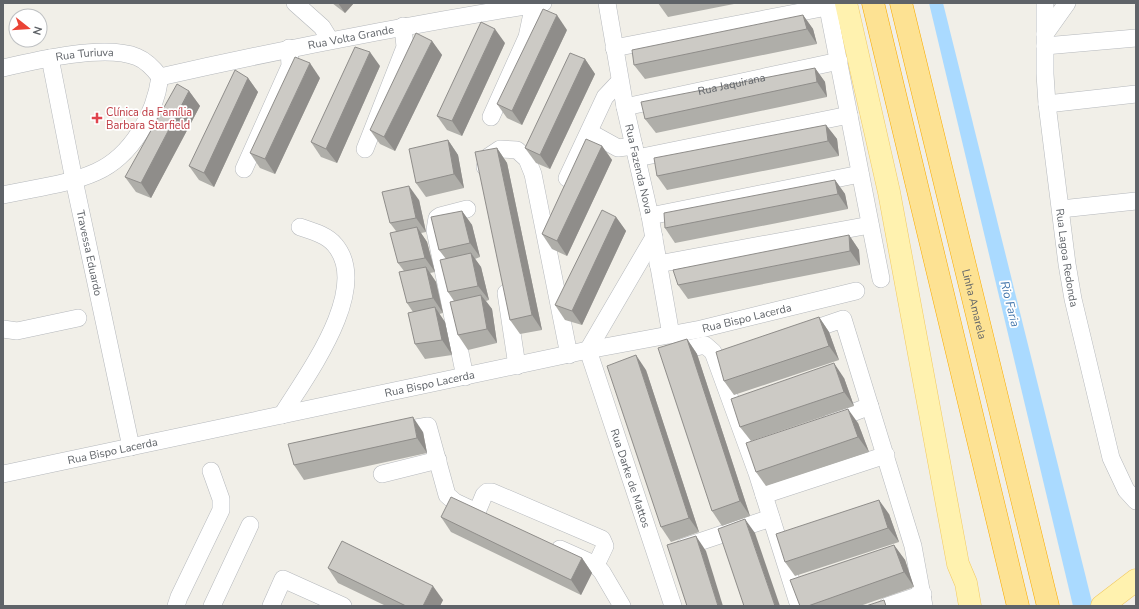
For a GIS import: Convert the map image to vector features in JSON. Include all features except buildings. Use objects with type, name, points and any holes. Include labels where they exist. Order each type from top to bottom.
[{"type":"highway","points":[[873,3],[1018,605]]},
{"type":"highway","name":"Linha Amarela","points":[[901,3],[1048,604]]},
{"type":"main road","points":[[833,4],[889,192],[962,574],[970,606]]},
{"type":"main road","points":[[962,574],[963,606]]},
{"type":"main road","points":[[962,574],[978,606]]},
{"type":"main road","points":[[1102,606],[1136,580]]},
{"type":"street","points":[[295,3],[322,28],[330,40]]},
{"type":"street","name":"Rua Fazenda Nova","points":[[607,3],[625,107],[650,216],[671,335]]},
{"type":"street","name":"Rua Lagoa Redonda","points":[[1045,3],[1047,104],[1067,264],[1073,299],[1111,458],[1126,490],[1136,501]]},
{"type":"street","points":[[1045,40],[1067,3]]},
{"type":"street","points":[[491,118],[527,37],[538,4]]},
{"type":"street","name":"Rua Volta Grande","points":[[160,77],[289,48],[402,26],[455,10],[538,4]]},
{"type":"street","points":[[614,48],[833,4],[839,61],[870,225],[882,279]]},
{"type":"street","points":[[365,149],[405,47],[402,26]]},
{"type":"street","points":[[1045,40],[1136,38]]},
{"type":"street","points":[[244,169],[290,66],[289,48]]},
{"type":"street","name":"Rua Turiuva","points":[[3,68],[50,58],[96,52],[137,57],[150,65],[160,77]]},
{"type":"street","name":"Travessa Eduardo","points":[[50,58],[74,180],[131,448]]},
{"type":"street","name":"Rua Jaquirana","points":[[625,107],[839,61]]},
{"type":"street","points":[[3,195],[74,180],[96,172],[111,163],[125,150],[150,114],[158,92],[160,77]]},
{"type":"street","points":[[567,178],[605,97],[620,81]]},
{"type":"street","points":[[1047,104],[1136,94]]},
{"type":"street","points":[[589,132],[618,148],[636,152],[849,115]]},
{"type":"street","points":[[488,185],[485,166],[488,156],[500,149],[517,150],[527,159],[533,174],[569,355]]},
{"type":"street","points":[[650,216],[860,174]]},
{"type":"street","points":[[1061,209],[1136,201]]},
{"type":"street","points":[[465,377],[435,230],[437,218],[440,216],[467,209]]},
{"type":"street","points":[[658,264],[870,225]]},
{"type":"street","points":[[282,415],[334,328],[343,306],[346,284],[343,262],[335,245],[325,236],[300,227]]},
{"type":"street","points":[[588,350],[654,237]]},
{"type":"street","points":[[504,275],[516,366]]},
{"type":"street","name":"Rua Bispo Lacerda","points":[[3,474],[588,350],[702,329],[856,291]]},
{"type":"street","points":[[3,329],[17,330],[78,318]]},
{"type":"street","points":[[788,338],[843,319],[886,455],[906,548],[924,600],[887,606]]},
{"type":"street","points":[[693,380],[687,360],[688,354],[692,348],[705,345],[713,352],[724,358],[756,448],[764,495],[771,518],[801,586],[799,606]]},
{"type":"street","name":"Rua Darke de Mattos","points":[[588,350],[673,606]]},
{"type":"street","points":[[813,427],[870,406]]},
{"type":"street","points":[[382,434],[428,426],[447,495],[455,502],[484,515],[484,495],[487,492],[492,492],[602,540],[605,546],[596,565]]},
{"type":"street","points":[[764,495],[886,455]]},
{"type":"street","points":[[382,474],[438,460]]},
{"type":"street","points":[[176,606],[181,591],[222,510],[221,500],[211,471]]},
{"type":"street","points":[[684,547],[771,518]]},
{"type":"street","points":[[212,606],[250,525]]},
{"type":"street","points":[[547,543],[596,565],[602,572],[622,606]]},
{"type":"street","points":[[270,606],[283,578],[343,606]]},
{"type":"water","name":"Rio Faria","points":[[929,3],[943,3],[1093,606],[1073,606]]},
{"type":"place","name":"Clínica da Família Barbara Starfield","points":[[97,118]]}]
